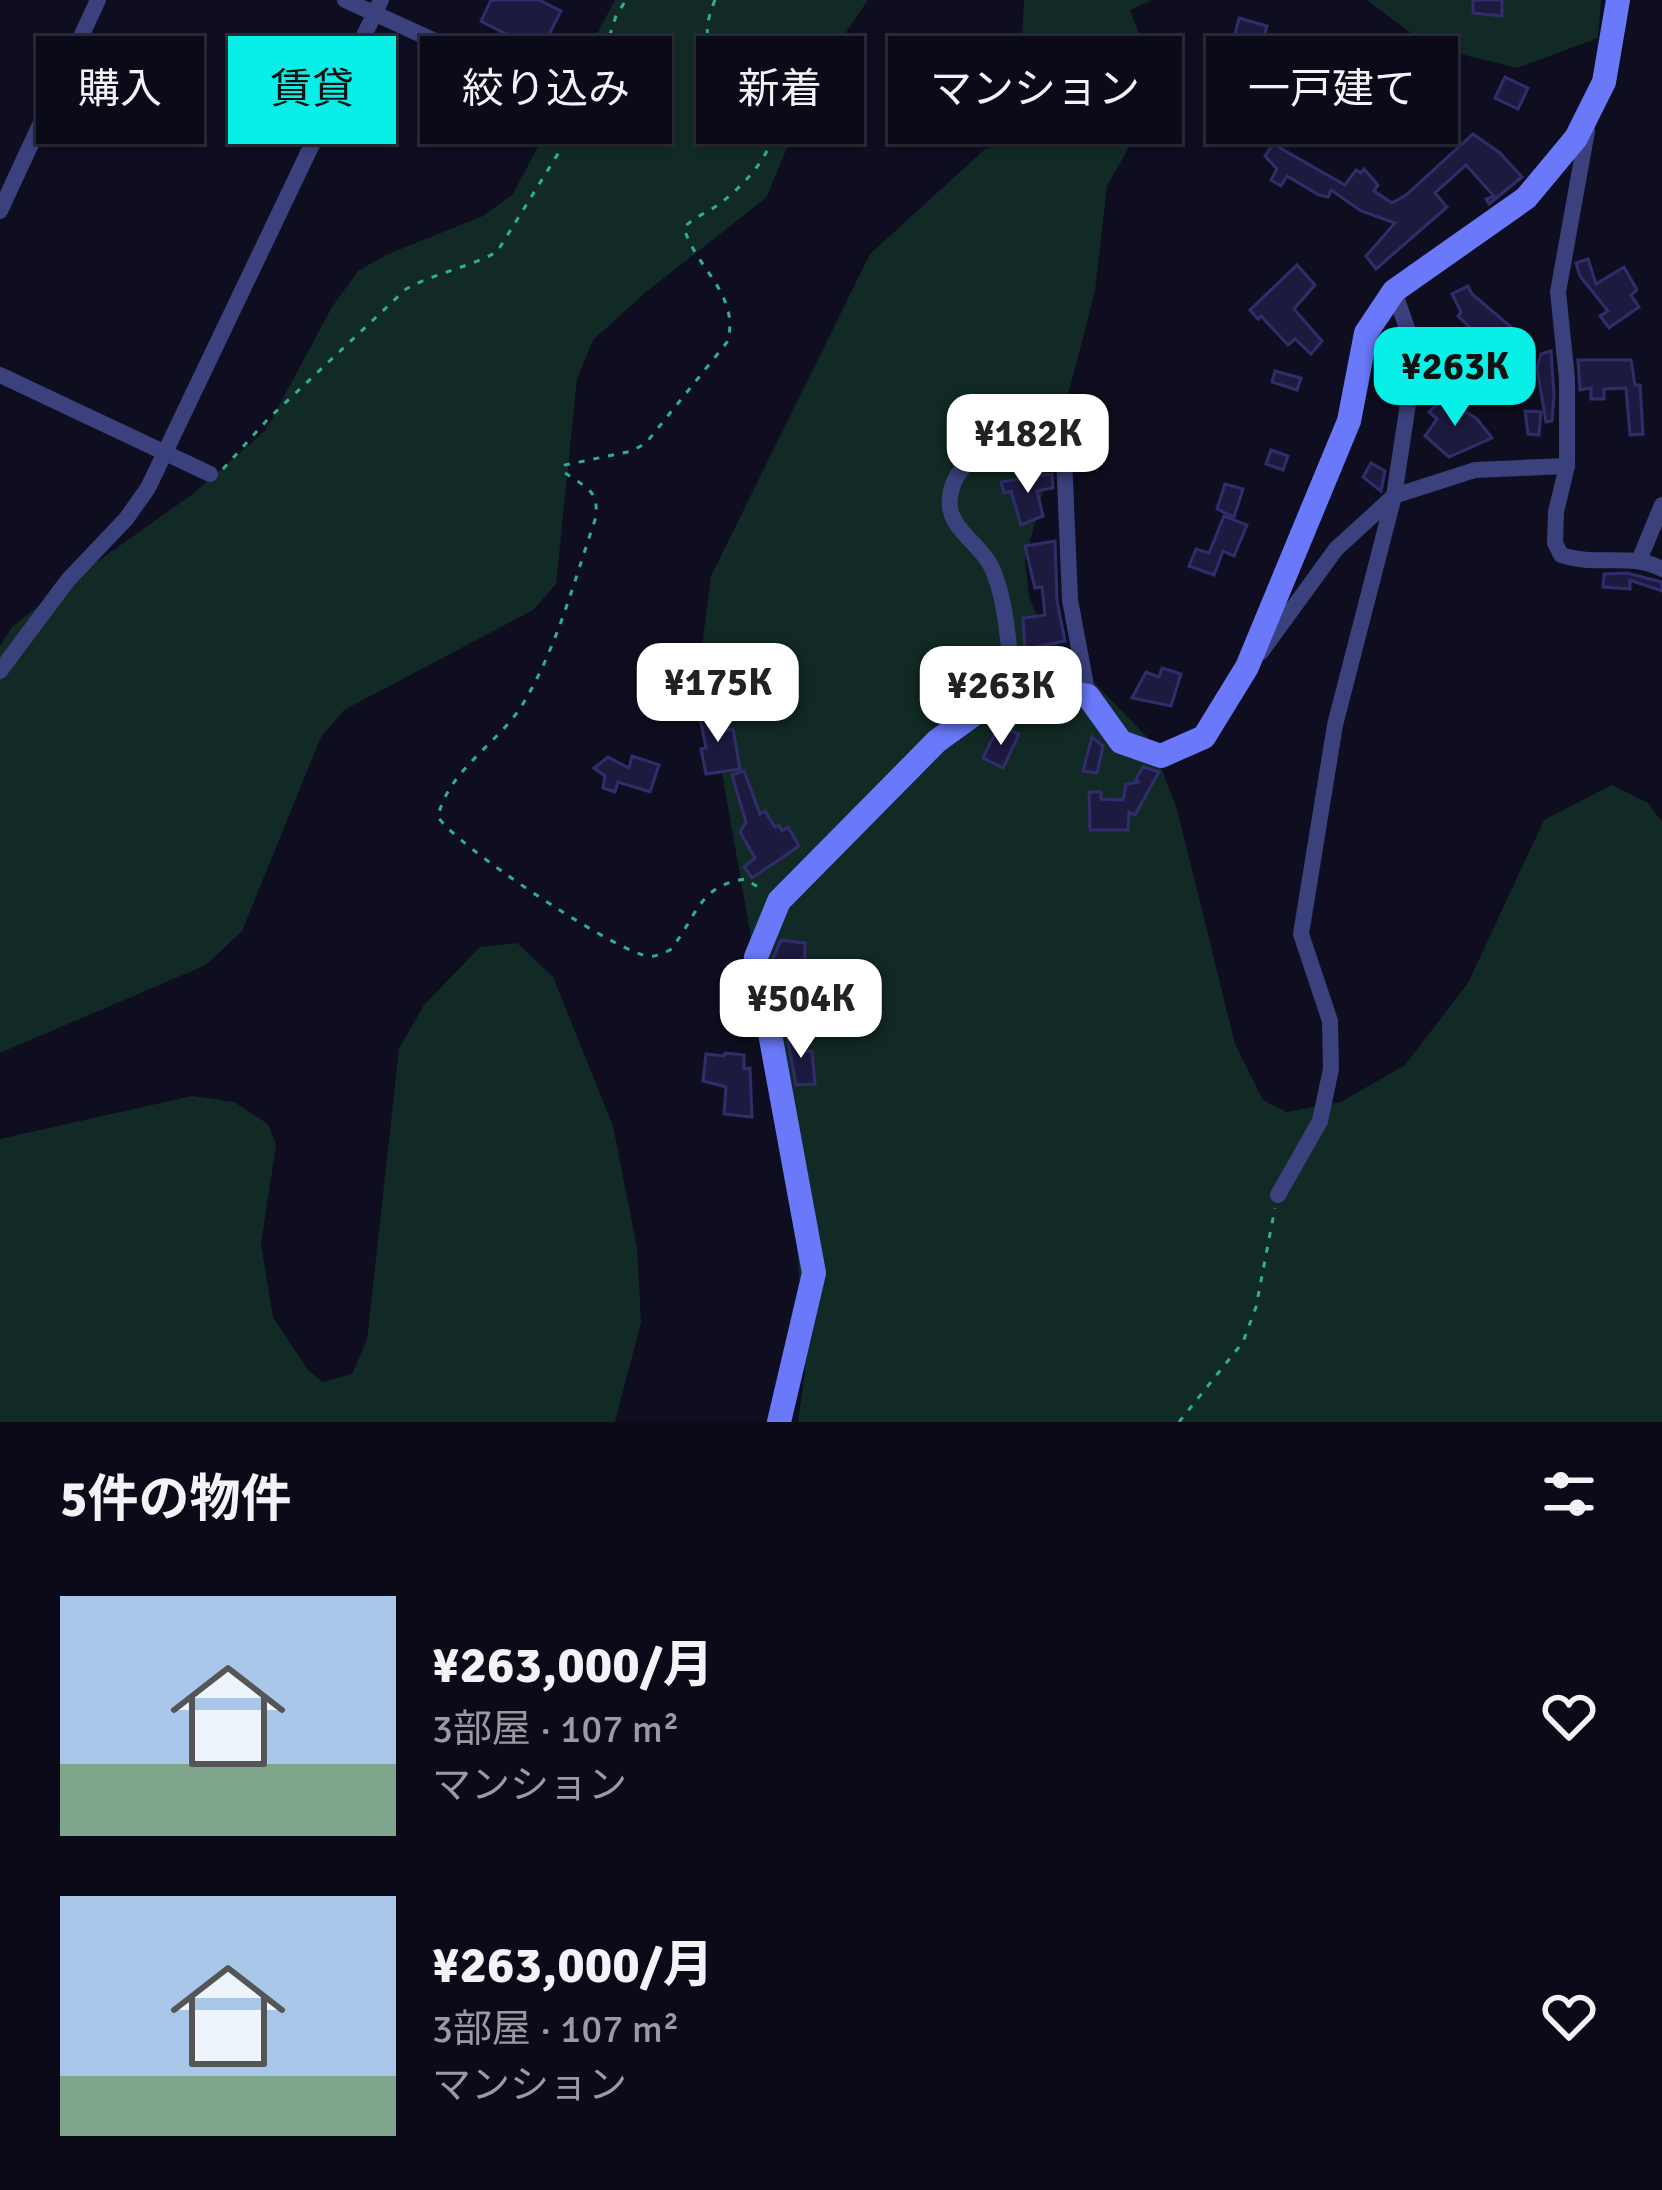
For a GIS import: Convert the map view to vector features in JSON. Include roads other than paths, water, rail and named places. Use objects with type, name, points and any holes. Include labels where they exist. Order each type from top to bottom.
[{"type":"street","points":[[0,211],[98,0]]},
{"type":"street","points":[[344,0],[378,7],[436,36]]},
{"type":"street","points":[[1247,667],[1349,421],[1366,333],[1394,291],[1526,198],[1576,138],[1604,82],[1618,0]]},
{"type":"street","points":[[0,671],[68,580],[126,519],[167,454],[378,7]]},
{"type":"street","points":[[1594,106],[1582,149],[1558,292],[1567,379],[1567,466],[1556,512],[1555,543],[1561,555],[1603,563],[1640,558],[1662,568]]},
{"type":"street","points":[[1278,1195],[1319,1121],[1331,1070],[1330,1021],[1301,934],[1335,725],[1394,496],[1413,370],[1409,334],[1394,291]]},
{"type":"street","points":[[0,375],[210,474]]},
{"type":"street","points":[[1014,689],[993,568],[955,521],[950,507],[952,485],[960,470],[1023,414],[1047,421],[1064,455],[1070,600],[1088,696],[1121,742],[1161,757],[1204,737],[1247,667],[1336,549],[1394,496],[1475,470],[1567,466]]},
{"type":"street","points":[[1640,558],[1662,505]]},
{"type":"street","points":[[779,1422],[814,1273],[756,956],[779,901],[937,741],[1014,689],[1053,689],[1088,696]]}]
